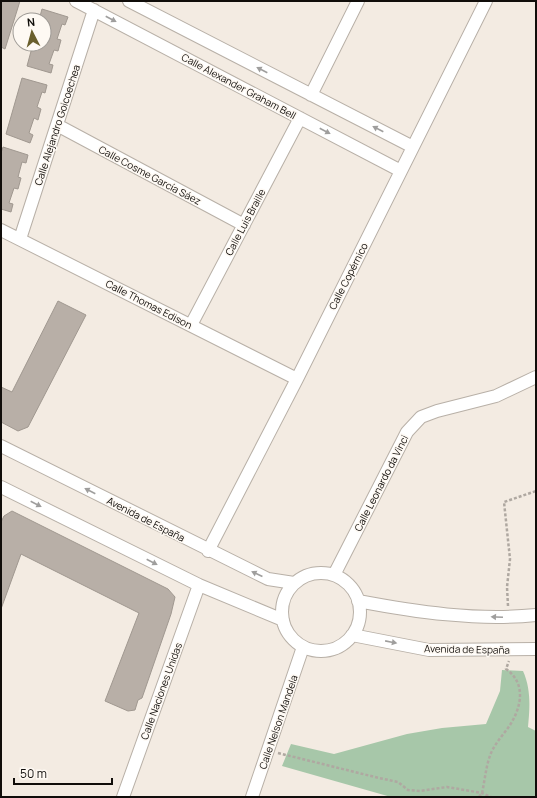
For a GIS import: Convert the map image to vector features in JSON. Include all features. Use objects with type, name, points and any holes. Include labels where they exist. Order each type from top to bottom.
[{"type":"street","name":"Calle Alexander Graham Bell","points":[[76,1],[401,171]]},
{"type":"street","points":[[129,1],[413,147]]},
{"type":"street","points":[[311,95],[358,1]]},
{"type":"street","name":"Calle Copérnico","points":[[208,551],[297,379],[486,1]]},
{"type":"street","name":"Calle Alejandro Goicoechea","points":[[20,239],[94,10]]},
{"type":"street","name":"Calle Luis Braille","points":[[191,325],[300,118]]},
{"type":"street","name":"Calle Cosme García Sáez","points":[[57,125],[244,225]]},
{"type":"street","name":"Calle Thomas Edison","points":[[1,230],[297,379]]},
{"type":"street","name":"Calle Leonardo da Vinci","points":[[334,575],[407,432],[422,417],[437,411],[496,396],[536,377]]},
{"type":"street","name":"Avenida de España","points":[[1,446],[208,551],[268,579],[294,583]]},
{"type":"street","points":[[1,487],[198,585],[282,620]]},
{"type":"street","points":[[313,574],[334,575],[349,586],[358,601],[360,612],[358,624],[352,635],[345,642],[335,648],[313,650],[303,647],[286,631],[282,620],[282,607],[286,594],[294,583],[303,577],[313,574]]},
{"type":"street","name":"Calle Naciones Unidas","points":[[123,797],[198,585]]},
{"type":"street","points":[[358,601],[410,610],[475,616],[509,618],[536,615]]},
{"type":"street","name":"Avenida de España","points":[[352,635],[429,650],[536,649]]},
{"type":"street","name":"Calle Nelson Mandela","points":[[252,797],[303,647]]},
{"type":"path","points":[[268,750],[379,778],[390,779],[398,782],[408,790],[420,791],[447,787],[482,793],[491,797]]},
{"type":"green space","points":[[502,670],[523,671],[526,678],[529,691],[528,727],[536,731],[536,797],[391,797],[282,766],[291,744],[334,754],[407,734],[442,728],[486,724],[500,691]]},
{"type":"building","points":[[1,1],[20,1],[17,12],[12,12],[12,27],[5,49],[1,47]]},
{"type":"building","points":[[42,9],[52,12],[41,12]]},
{"type":"building","points":[[52,12],[68,17],[65,25],[62,24],[57,39],[61,40],[58,51],[54,50],[49,64],[53,65],[51,73],[27,66],[31,52],[52,52]]},
{"type":"building","points":[[22,78],[47,85],[45,93],[42,92],[37,107],[41,109],[38,120],[34,118],[29,133],[33,135],[30,143],[6,134]]},
{"type":"building","points":[[3,147],[28,155],[26,163],[22,162],[18,177],[21,178],[18,189],[14,188],[9,203],[13,204],[11,212],[1,209],[1,153]]},
{"type":"building","points":[[58,301],[86,315],[28,427],[18,431],[1,422],[1,387],[12,392]]},
{"type":"building","points":[[12,511],[168,589],[175,597],[171,614],[142,698],[138,700],[135,710],[128,711],[105,701],[139,613],[21,554],[1,609],[1,522],[4,516]]}]
